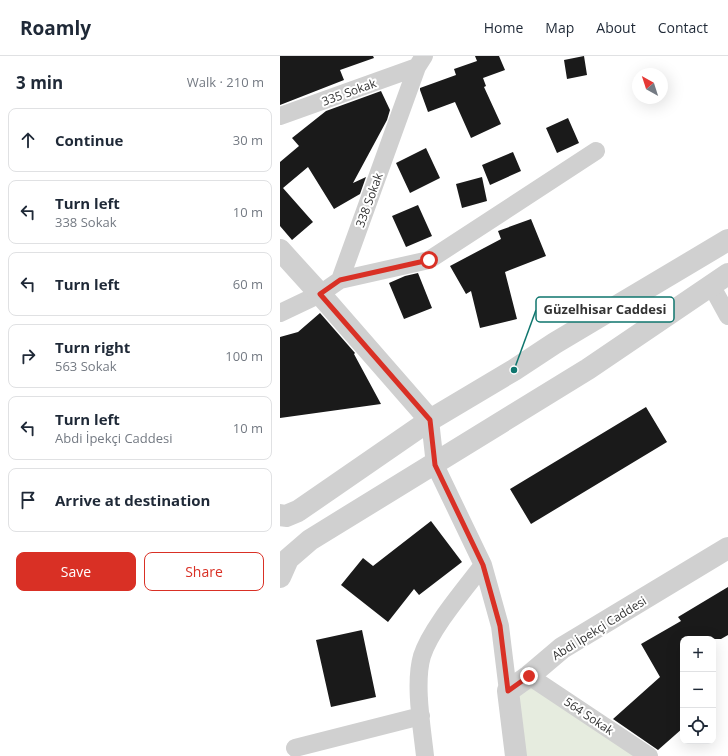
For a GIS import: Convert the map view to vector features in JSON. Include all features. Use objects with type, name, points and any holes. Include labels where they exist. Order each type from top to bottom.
[{"type":"street","name":"335 Sokak","points":[[280,116],[421,62]]},
{"type":"street","name":"338 Sokak","points":[[340,280],[421,62]]},
{"type":"street","points":[[280,313],[320,294],[340,280],[429,260],[596,151]]},
{"type":"street","points":[[280,515],[286,516],[298,511],[430,420],[514,370],[555,343],[728,240]]},
{"type":"street","points":[[280,250],[430,420],[435,465],[483,565],[500,626],[516,756]]},
{"type":"street","points":[[280,577],[288,559],[310,540],[435,465],[588,369],[720,279],[728,316]]},
{"type":"street","name":"Abdi İpekçi Caddesi","points":[[508,691],[529,676],[562,648],[728,548]]},
{"type":"street","points":[[425,756],[419,684],[422,656],[433,634],[483,565]]},
{"type":"street","name":"564 Sokak","points":[[529,676],[649,756]]},
{"type":"street","points":[[295,748],[421,716]]},
{"type":"shaded area","points":[[529,676],[649,756],[516,756],[508,691]]},
{"type":"building","points":[[280,56],[373,56],[374,58],[340,70],[344,80],[280,105]]},
{"type":"building","points":[[475,56],[499,56],[505,70],[483,78],[486,86],[484,87],[501,124],[471,138],[455,102],[428,112],[420,88],[456,75],[454,69],[477,61]]},
{"type":"building","points":[[584,56],[587,75],[567,79],[564,60]]},
{"type":"building","points":[[381,91],[390,110],[387,120],[353,183],[366,177],[360,194],[334,209],[308,167],[283,188],[313,222],[292,240],[280,226],[280,162],[299,146],[292,138],[326,111]]},
{"type":"building","points":[[568,118],[579,143],[557,153],[546,128]]},
{"type":"building","points":[[426,148],[440,178],[410,193],[396,163]]},
{"type":"building","points":[[513,152],[521,171],[490,185],[482,165]]},
{"type":"building","points":[[482,177],[487,201],[462,208],[456,184]]},
{"type":"building","points":[[418,205],[432,236],[406,247],[392,216]]},
{"type":"building","points":[[531,219],[546,256],[505,272],[517,319],[480,328],[471,291],[466,294],[450,266],[501,239],[498,231]]},
{"type":"building","points":[[418,273],[432,308],[404,319],[389,283],[405,276]]},
{"type":"building","points":[[320,313],[355,353],[354,354],[381,404],[280,418],[280,337],[298,332]]},
{"type":"building","points":[[646,407],[667,442],[531,524],[510,489]]},
{"type":"building","points":[[431,521],[462,562],[419,595],[414,589],[388,622],[341,585],[363,558],[373,566]]},
{"type":"building","points":[[728,587],[728,635],[721,639],[716,639],[716,636],[680,636],[680,731],[658,750],[613,719],[660,677],[641,644],[681,621],[678,617]]},
{"type":"building","points":[[362,630],[376,697],[331,707],[316,640]]},
{"type":"place","name":"Güzelhisar Caddesi","points":[[514,370]]},
{"type":"route","points":[[429,260],[340,280],[320,294],[430,420],[435,465],[483,565],[500,626],[508,691],[529,676]]}]
